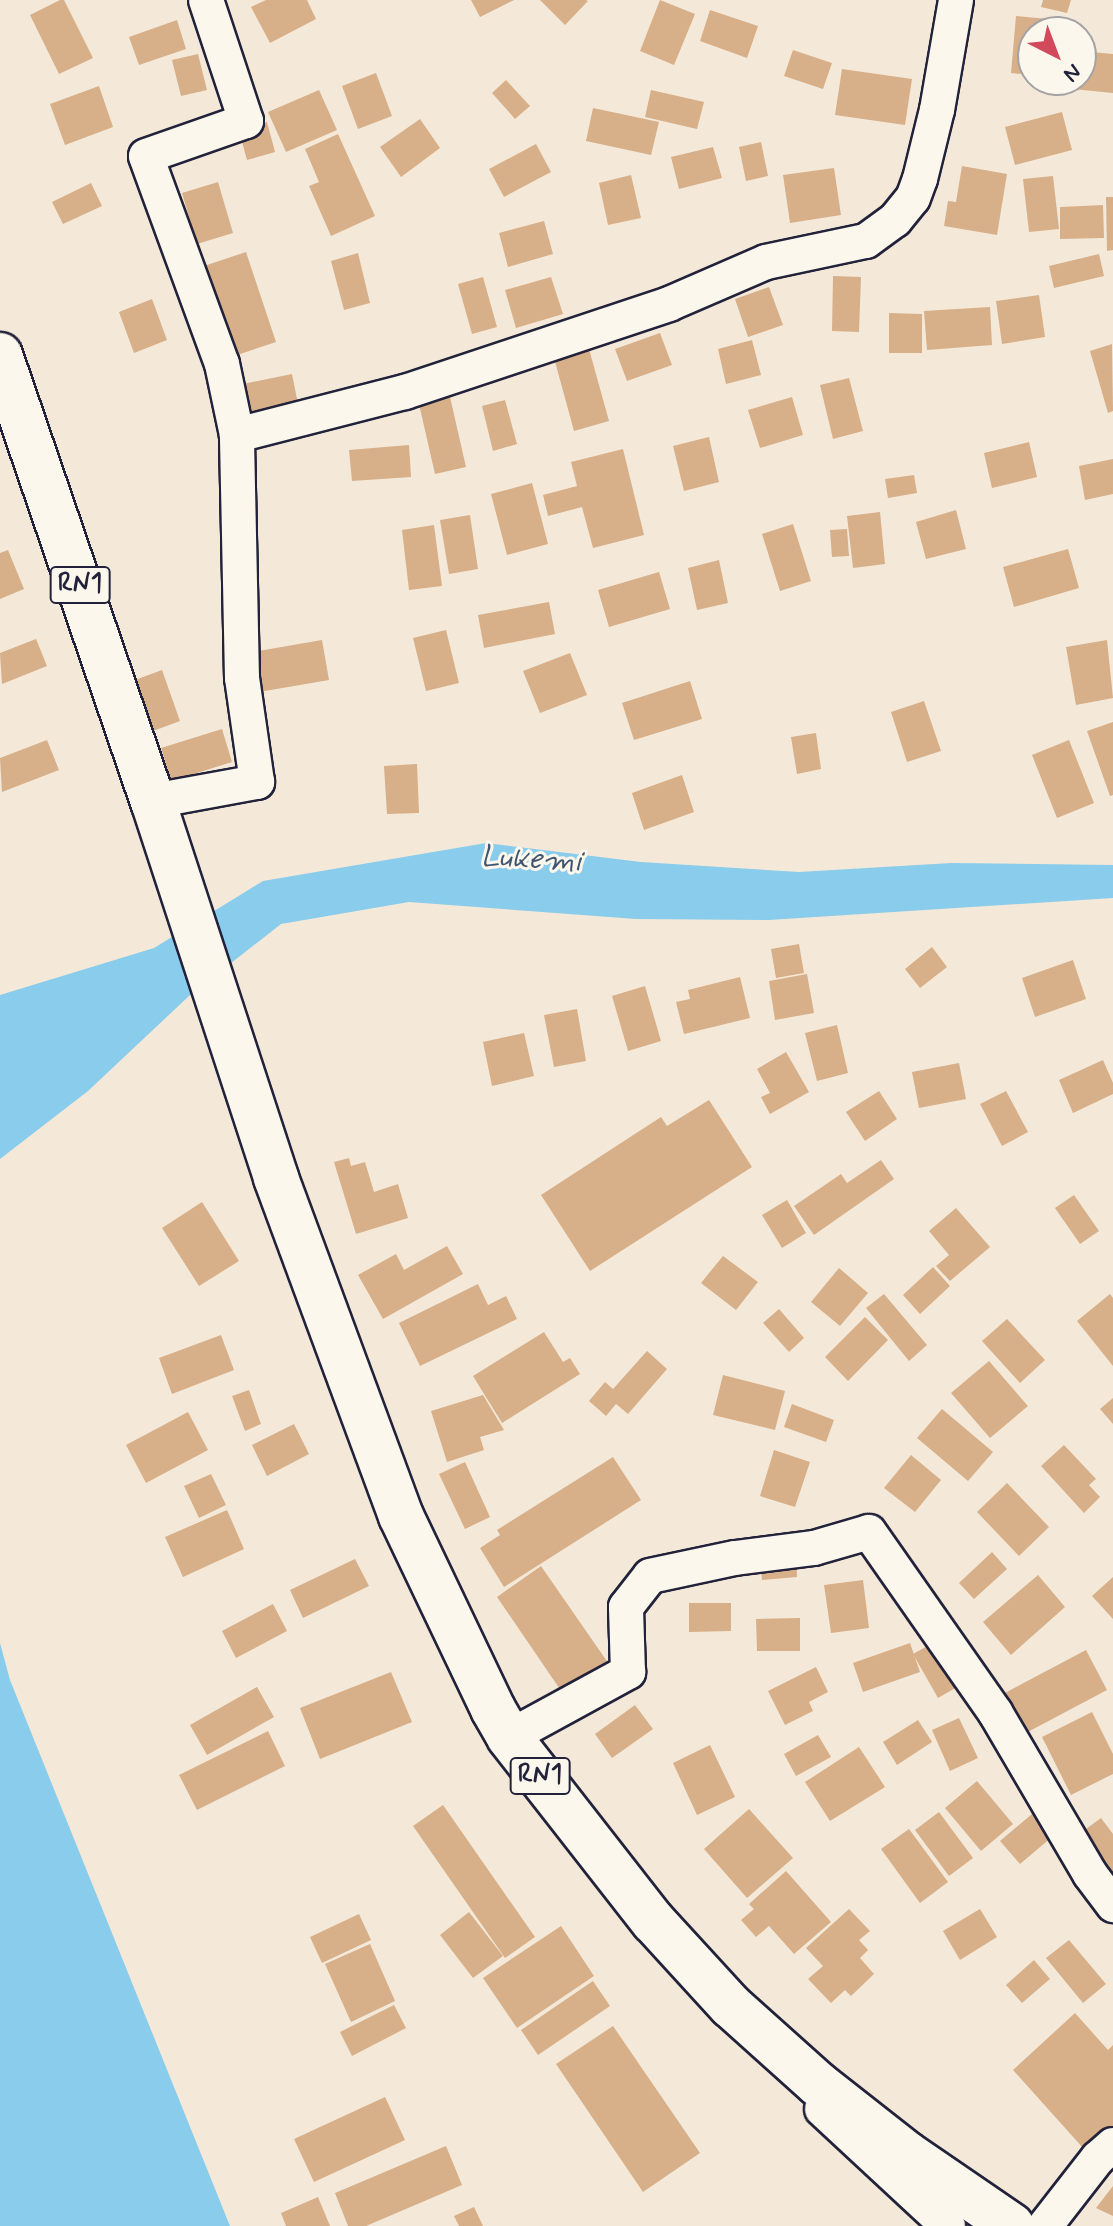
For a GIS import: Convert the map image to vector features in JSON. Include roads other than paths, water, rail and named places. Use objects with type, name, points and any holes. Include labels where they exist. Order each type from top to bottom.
[{"type":"highway","name":"RN1","points":[[0,355],[156,808],[276,1178],[401,1516],[509,1737],[653,1921],[731,2006],[818,2084],[907,2154],[1012,2226]]},
{"type":"street","points":[[156,808],[257,782],[242,678],[237,435],[222,364],[146,156],[246,121],[206,0]]},
{"type":"street","points":[[237,435],[405,392],[669,304],[766,262],[866,241],[895,220],[913,198],[937,110],[956,0]]},
{"type":"street","points":[[509,1737],[628,1672],[626,1607],[650,1576],[735,1558],[814,1548],[869,1532],[995,1712],[1090,1874],[1113,1905]]},
{"type":"street","points":[[731,2006],[831,2119],[948,2226]]},
{"type":"street","points":[[1045,2226],[1098,2158],[1113,2145]]},
{"type":"water","name":"Lukemi","points":[[486,843],[641,862],[799,872],[951,863],[1113,865],[1113,898],[769,920],[636,919],[409,902],[281,924],[189,996],[88,1091],[0,1159],[0,995],[154,948],[263,881]]},
{"type":"water","points":[[0,1643],[10,1680],[230,2226],[0,2226]]}]
